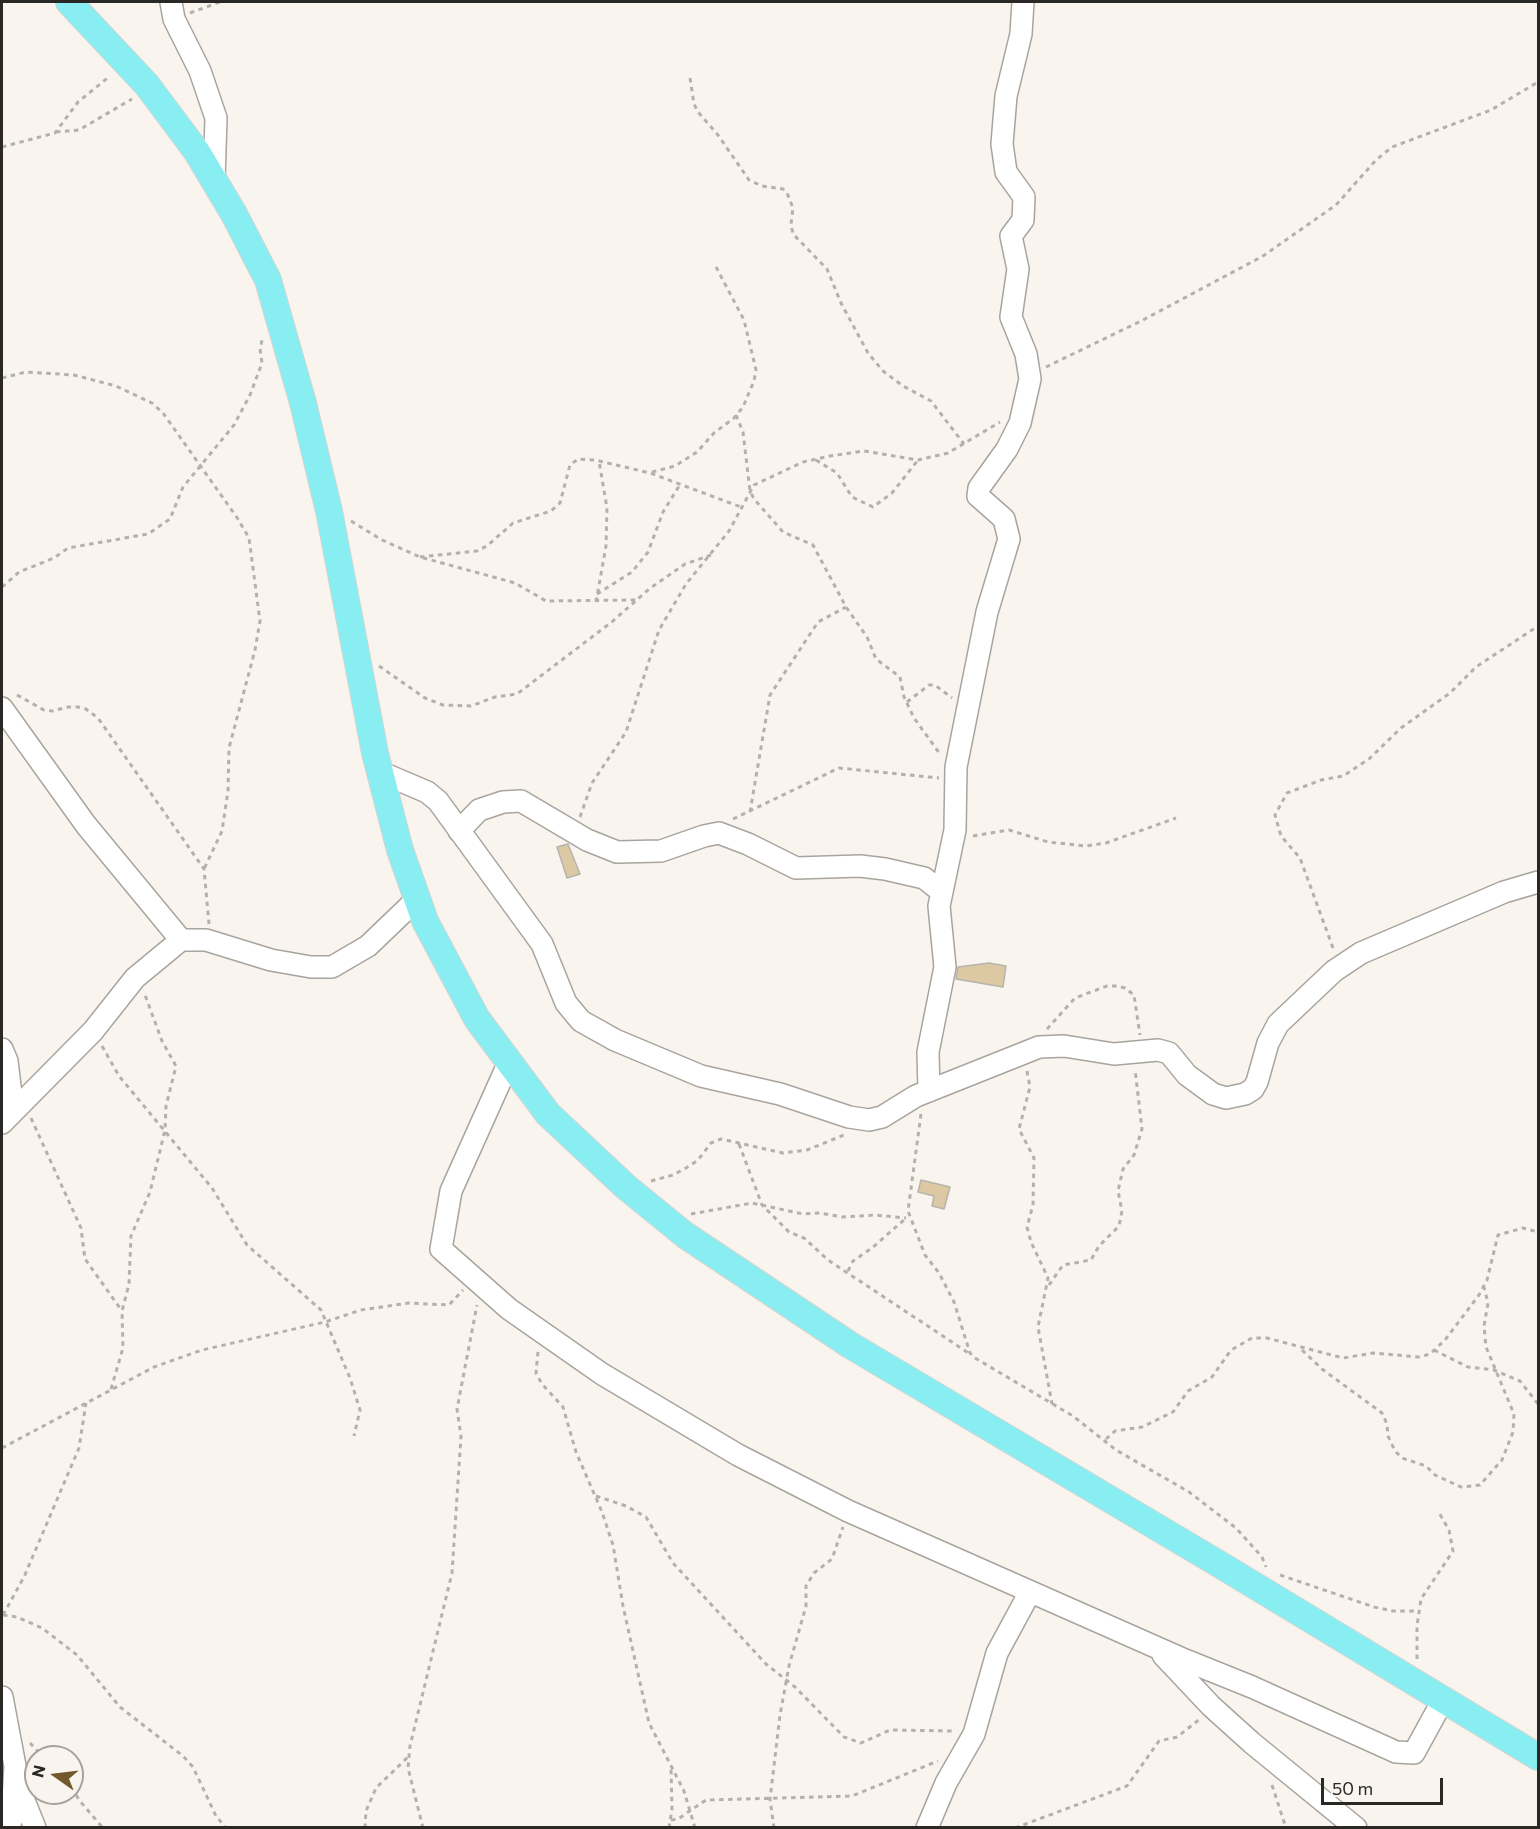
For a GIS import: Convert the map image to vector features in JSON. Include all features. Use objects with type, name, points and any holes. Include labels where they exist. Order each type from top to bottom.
[{"type":"main road","points":[[69,2],[147,85],[214,180],[268,280],[303,403],[327,502],[353,647],[380,772],[400,850],[425,921],[477,1019],[548,1114],[626,1187],[666,1219],[712,1253],[850,1345],[1539,1757]]},
{"type":"street","points":[[927,1092],[928,1052],[945,967],[939,906],[953,837],[955,780],[987,612],[1009,539],[1004,519],[978,496],[979,488],[1007,449],[1020,423],[1030,379],[1026,354],[1011,317],[1018,269],[1011,236],[1023,220],[1024,197],[1006,172],[1002,144],[1006,96],[1021,34],[1023,2]]},
{"type":"street","points":[[170,7],[200,71],[216,118],[214,180]]},
{"type":"street","points":[[6,700],[86,825],[181,940]]},
{"type":"street","points":[[380,772],[427,792],[438,801],[542,944],[566,1003],[581,1021],[615,1040],[701,1076],[780,1094],[849,1117],[869,1120],[882,1117],[927,1092],[1025,1052],[1064,1046],[1136,1053],[1158,1050],[1168,1053],[1187,1075],[1213,1094],[1226,1098],[1245,1094],[1253,1089],[1257,1082],[1268,1043],[1278,1024],[1334,971],[1361,953],[1504,892],[1539,882]]},
{"type":"street","points":[[459,831],[478,810],[503,801],[521,801],[601,848],[617,852],[661,851],[719,833],[748,844],[796,868],[860,866],[885,869],[924,878],[942,892]]},
{"type":"street","points":[[11,1112],[93,1031],[135,978],[181,940],[206,940],[271,960],[311,967],[332,966],[368,946],[417,899]]},
{"type":"street","points":[[2,1049],[7,1061],[11,1112]]},
{"type":"street","points":[[509,1062],[451,1191],[441,1249],[476,1282],[602,1374],[675,1419],[848,1511],[1396,1752],[1414,1753],[1443,1700]]},
{"type":"street","points":[[927,1827],[946,1783],[974,1734],[997,1653],[1030,1592]]},
{"type":"street","points":[[1154,1646],[1211,1706],[1298,1783],[1356,1827]]},
{"type":"street","points":[[2,1697],[12,1741],[16,1779],[9,1827]]},
{"type":"street","points":[[16,1779],[35,1827]]},
{"type":"path","points":[[170,7],[219,2]]},
{"type":"path","points":[[56,132],[78,102],[126,63]]},
{"type":"path","points":[[690,78],[694,104],[698,112],[718,135],[749,180],[762,186],[777,187],[787,193],[793,208],[791,224],[793,234],[827,269],[841,303],[868,353],[884,371],[903,386],[931,400],[964,444]]},
{"type":"path","points":[[1030,379],[1055,361],[1143,320],[1263,256],[1336,205],[1376,160],[1392,147],[1491,110],[1539,82]]},
{"type":"path","points":[[2,147],[56,132],[79,130],[128,103],[147,85]]},
{"type":"path","points":[[650,473],[687,460],[736,415],[754,381],[756,370],[744,320],[715,265]]},
{"type":"path","points":[[2,587],[19,572],[54,558],[68,548],[148,534],[170,519],[183,487],[234,425],[250,395],[262,363],[261,342],[264,332]]},
{"type":"path","points":[[2,378],[26,372],[47,372],[116,386],[157,408],[201,466],[249,538],[260,621],[253,659],[229,748],[228,791],[222,831],[204,869]]},
{"type":"path","points":[[575,833],[592,783],[626,732],[659,630],[686,584],[729,531],[750,490],[764,480],[814,459],[864,451],[918,460],[948,453],[995,425],[1024,400]]},
{"type":"path","points":[[736,415],[743,432],[750,490],[758,504],[783,532],[813,545],[846,607],[867,637],[876,659],[900,677],[907,702],[918,726],[941,756]]},
{"type":"path","points":[[420,557],[464,553],[487,546],[513,523],[556,507],[560,503],[570,465],[574,461],[584,459],[650,473],[741,507]]},
{"type":"path","points":[[814,459],[837,472],[852,496],[873,507],[892,493],[918,460]]},
{"type":"path","points":[[596,602],[606,546],[607,508],[599,461]]},
{"type":"path","points":[[597,594],[632,572],[648,552],[663,512],[681,483]]},
{"type":"path","points":[[327,502],[364,530],[420,557],[515,583],[546,601],[638,600]]},
{"type":"path","points":[[353,647],[425,698],[443,705],[471,706],[495,697],[526,690],[685,564],[712,554]]},
{"type":"path","points":[[750,812],[771,695],[818,622],[846,607]]},
{"type":"path","points":[[1334,971],[1333,944],[1300,858],[1281,836],[1275,815],[1287,793],[1343,776],[1369,759],[1401,728],[1450,693],[1476,667],[1539,626]]},
{"type":"path","points":[[907,702],[921,689],[935,685],[960,706],[968,716]]},
{"type":"path","points":[[6,700],[44,710],[78,707],[93,713],[204,869],[208,901],[206,940]]},
{"type":"path","points":[[724,820],[750,812],[839,768],[955,780]]},
{"type":"path","points":[[953,837],[1009,830],[1048,842],[1085,846],[1106,843],[1176,818]]},
{"type":"path","points":[[111,1389],[123,1348],[122,1311],[129,1284],[131,1236],[150,1192],[165,1130],[166,1106],[175,1061],[162,1041],[147,998],[135,978]]},
{"type":"path","points":[[1048,1287],[1063,1264],[1091,1260],[1099,1246],[1119,1226],[1122,1211],[1118,1191],[1123,1169],[1134,1155],[1142,1129],[1136,1053],[1137,1002],[1130,991],[1117,986],[1107,986],[1075,998],[1025,1052],[1030,1088],[1019,1129],[1034,1158],[1033,1205],[1027,1227],[1031,1242],[1048,1278],[1038,1327],[1052,1404]]},
{"type":"path","points":[[93,1031],[119,1076],[212,1188],[247,1245],[321,1310],[350,1378],[360,1410],[354,1436]]},
{"type":"path","points":[[927,1092],[907,1216],[925,1255],[939,1273],[954,1302],[965,1343],[972,1355]]},
{"type":"path","points":[[11,1112],[41,1136],[64,1197],[81,1228],[85,1259],[122,1311]]},
{"type":"path","points":[[626,1187],[673,1175],[698,1160],[711,1143],[721,1139],[783,1153],[807,1150],[838,1139],[869,1120]]},
{"type":"path","points":[[739,1144],[762,1205],[789,1232],[804,1238],[828,1260],[848,1271],[972,1355],[1052,1404],[1106,1440],[1116,1450],[1189,1492],[1236,1528],[1262,1557],[1267,1570]]},
{"type":"path","points":[[666,1219],[742,1203],[803,1214],[820,1213],[842,1217],[907,1216]]},
{"type":"path","points":[[848,1271],[854,1261],[907,1216]]},
{"type":"path","points":[[1106,1440],[1115,1431],[1149,1424],[1173,1412],[1188,1391],[1212,1377],[1231,1350],[1239,1343],[1252,1338],[1267,1338],[1301,1349],[1343,1358],[1373,1353],[1419,1357],[1434,1350],[1466,1314],[1484,1286],[1498,1235],[1523,1228],[1539,1232]]},
{"type":"path","points":[[2,1448],[154,1367],[202,1350],[325,1322],[361,1310],[391,1305],[449,1305],[464,1289],[476,1282],[475,1325],[457,1409],[461,1436],[452,1573],[409,1756],[408,1768],[423,1827]]},
{"type":"path","points":[[1301,1349],[1322,1369],[1382,1413],[1387,1424],[1388,1436],[1395,1451],[1402,1458],[1426,1466],[1435,1475],[1468,1488],[1479,1485],[1502,1460],[1513,1432],[1513,1406],[1504,1394],[1486,1347],[1484,1326],[1488,1303],[1484,1286]]},
{"type":"path","points":[[544,1333],[536,1361],[536,1372],[542,1384],[563,1407],[576,1452],[613,1545],[623,1606],[649,1723],[684,1791],[695,1827]]},
{"type":"path","points":[[1434,1350],[1467,1366],[1494,1370],[1520,1381],[1539,1404]]},
{"type":"path","points":[[86,1403],[79,1448],[24,1577],[2,1616],[17,1617],[42,1628],[78,1655],[120,1707],[188,1761],[203,1786],[216,1816],[226,1827]]},
{"type":"path","points":[[595,1496],[626,1506],[646,1517],[673,1563],[766,1664],[795,1687],[844,1737],[861,1743],[890,1730],[900,1729],[974,1734]]},
{"type":"path","points":[[774,1827],[770,1799],[786,1681],[806,1606],[807,1582],[832,1559],[848,1511]]},
{"type":"path","points":[[1418,1685],[1420,1599],[1453,1551],[1449,1530],[1438,1511]]},
{"type":"path","points":[[1277,1574],[1374,1607],[1393,1611],[1418,1611]]},
{"type":"path","points":[[1015,1827],[1127,1786],[1160,1741],[1177,1737],[1202,1717],[1211,1706]]},
{"type":"path","points":[[671,1820],[678,1819],[706,1800],[852,1796],[916,1768],[963,1753]]},
{"type":"path","points":[[366,1827],[366,1811],[376,1788],[409,1756]]},
{"type":"path","points":[[669,1827],[671,1766]]},
{"type":"path","points":[[1270,1778],[1286,1827]]},
{"type":"path","points":[[83,1805],[103,1827]]},
{"type":"building","points":[[568,844],[580,874],[567,878],[557,847]]},
{"type":"building","points":[[989,963],[1006,966],[1003,987],[956,979],[958,967]]},
{"type":"building","points":[[921,1180],[950,1187],[944,1209],[932,1206],[934,1196],[918,1192]]}]
